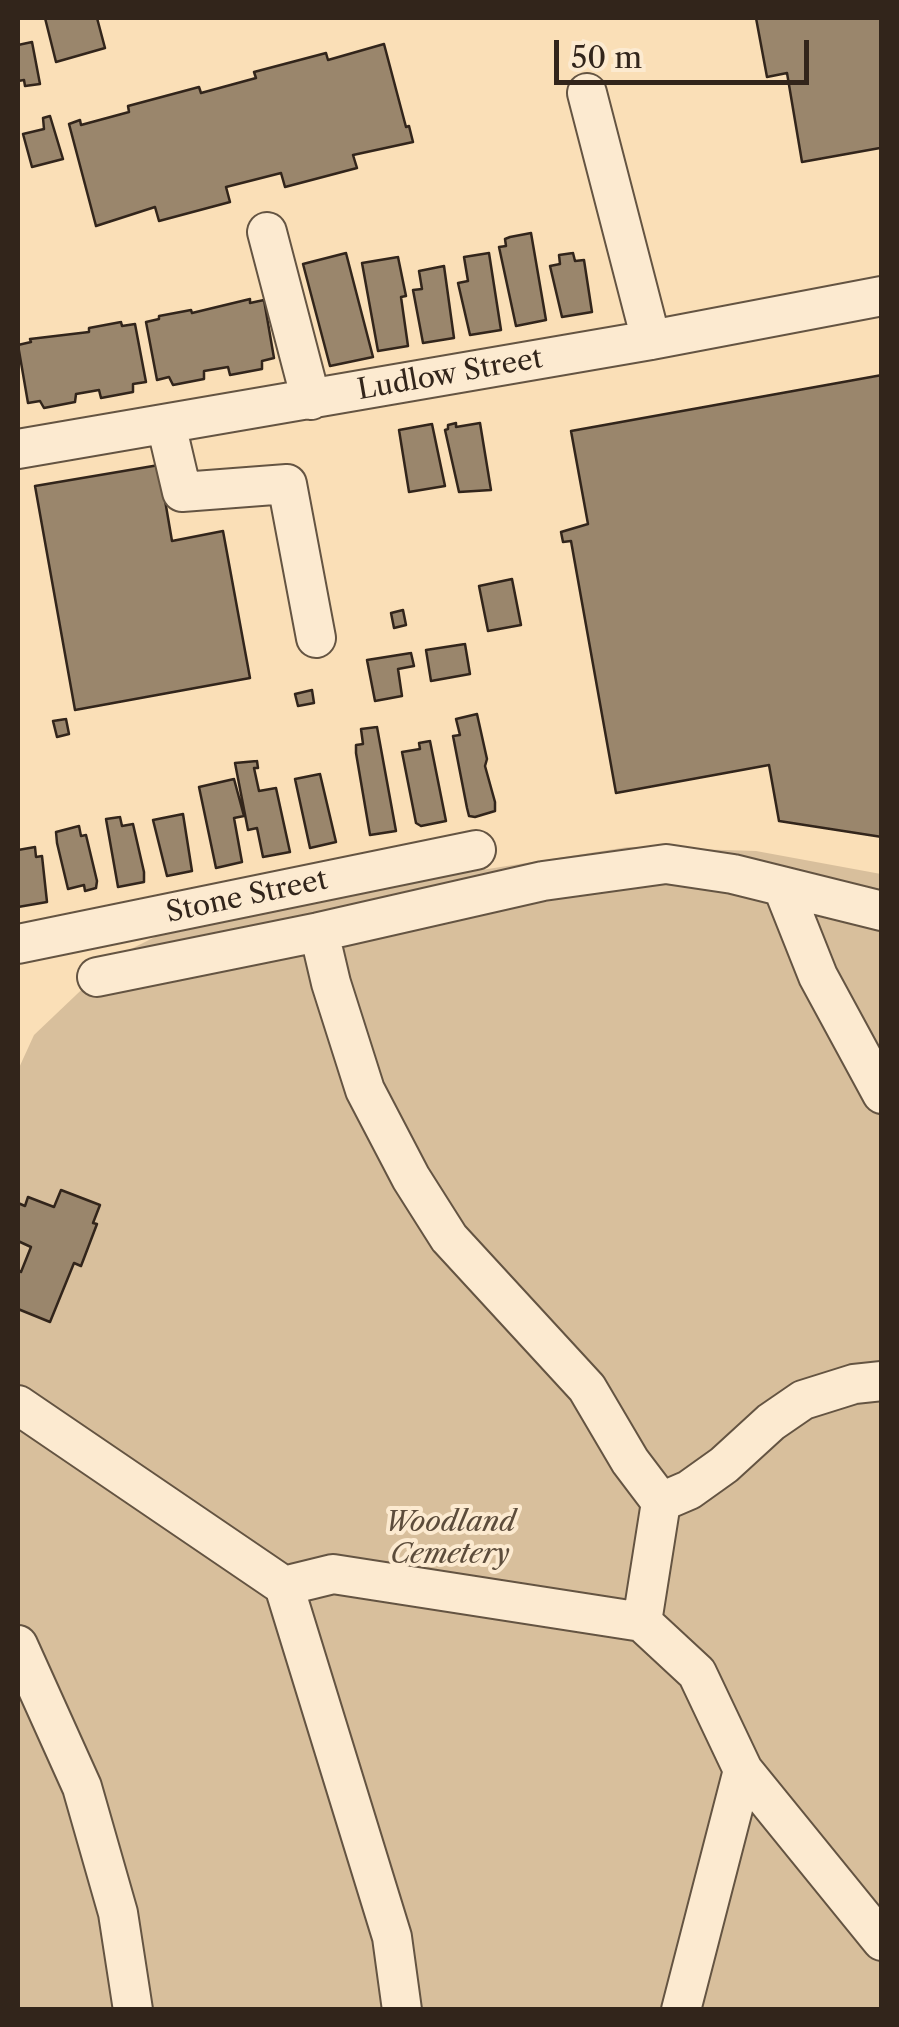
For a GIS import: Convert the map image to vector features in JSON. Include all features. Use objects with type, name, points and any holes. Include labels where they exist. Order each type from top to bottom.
[{"type":"street","points":[[587,93],[651,340]]},
{"type":"street","points":[[267,232],[311,400]]},
{"type":"street","name":"Ludlow Street","points":[[18,449],[651,340],[882,296]]},
{"type":"street","points":[[166,424],[182,492],[286,484],[316,638]]},
{"type":"street","name":"Stone Street","points":[[18,944],[476,850]]},
{"type":"street","points":[[97,977],[543,881],[666,864],[732,874],[882,911]]},
{"type":"street","points":[[782,888],[818,976],[882,1094]]},
{"type":"street","points":[[319,932],[331,983],[366,1090],[410,1178],[449,1238],[587,1388],[630,1460],[661,1502],[642,1622]]},
{"type":"street","points":[[661,1502],[689,1490],[803,1400],[854,1384],[882,1381]]},
{"type":"street","points":[[18,1405],[284,1586],[392,1938],[402,2010]]},
{"type":"street","points":[[284,1586],[332,1574],[642,1622],[697,1673],[742,1770],[882,1941]]},
{"type":"street","points":[[18,1645],[82,1787],[118,1913],[133,2010]]},
{"type":"street","points":[[681,2010],[742,1770]]},
{"type":"green space","name":"Woodland Cemetery","points":[[628,847],[756,851],[881,874],[881,2009],[18,2009],[18,1070],[34,1035],[117,956],[201,914]]},
{"type":"building","points":[[45,18],[97,18],[105,48],[56,62]]},
{"type":"building","points":[[756,18],[882,18],[882,160],[880,148],[802,162],[787,73],[767,77]]},
{"type":"building","points":[[32,42],[40,84],[25,86],[24,80],[18,81],[18,45]]},
{"type":"building","points":[[384,44],[413,142],[353,155],[357,168],[285,187],[281,173],[226,187],[230,202],[159,221],[155,207],[96,226],[69,124],[80,120],[81,125],[129,112],[128,106],[199,87],[201,93],[256,78],[254,72],[326,53],[328,60]]},
{"type":"building","points":[[50,116],[63,159],[32,167],[23,134],[44,129],[43,118]]},
{"type":"building","points":[[531,233],[546,320],[516,326],[499,247],[506,246],[505,239]]},
{"type":"building","points":[[346,253],[373,357],[330,366],[303,264]]},
{"type":"building","points":[[489,253],[501,330],[470,335],[458,283],[468,281],[464,257]]},
{"type":"building","points":[[573,253],[575,261],[584,260],[592,312],[562,317],[550,266],[560,264],[559,255]]},
{"type":"building","points":[[398,257],[406,296],[401,297],[408,346],[378,351],[362,263]]},
{"type":"building","points":[[444,266],[454,338],[423,343],[413,290],[422,289],[419,271]]},
{"type":"building","points":[[250,299],[250,303],[264,300],[274,358],[262,361],[262,369],[230,375],[228,367],[204,371],[204,379],[173,385],[169,377],[157,380],[146,322],[159,316],[191,310],[192,313]]},
{"type":"building","points":[[121,322],[122,326],[135,324],[146,382],[133,384],[133,392],[101,398],[99,390],[76,394],[75,402],[44,408],[40,401],[28,403],[18,345],[31,342],[30,339],[89,332],[89,328]]},
{"type":"building","points":[[882,375],[882,837],[779,821],[769,765],[616,793],[571,541],[563,542],[561,532],[588,524],[571,431]]},
{"type":"building","points":[[456,423],[456,427],[480,423],[491,490],[459,492],[445,430]]},
{"type":"building","points":[[432,424],[445,486],[409,492],[399,430]]},
{"type":"building","points":[[159,465],[172,541],[223,531],[250,678],[75,710],[35,486]]},
{"type":"building","points":[[512,579],[521,625],[488,631],[479,586]]},
{"type":"building","points":[[403,610],[406,625],[394,628],[391,613]]},
{"type":"building","points":[[465,644],[470,674],[431,681],[426,650]]},
{"type":"building","points":[[411,653],[414,666],[398,669],[402,696],[375,701],[367,660]]},
{"type":"building","points":[[312,690],[314,703],[298,706],[295,694]]},
{"type":"building","points":[[477,714],[495,811],[475,817],[469,816],[453,736],[460,735],[456,719]]},
{"type":"building","points":[[66,719],[69,734],[57,737],[53,721]]},
{"type":"building","points":[[377,727],[396,831],[370,835],[356,745],[363,744],[361,729]]},
{"type":"building","points":[[430,741],[446,821],[421,826],[416,823],[402,752],[420,749],[419,743]]},
{"type":"building","points":[[257,761],[258,768],[254,768],[259,791],[276,788],[290,852],[263,857],[257,828],[248,830],[235,763]]},
{"type":"building","points":[[320,774],[336,842],[310,848],[295,779]]},
{"type":"building","points":[[234,779],[244,816],[234,818],[242,862],[216,868],[199,787]]},
{"type":"building","points":[[183,814],[192,871],[167,876],[153,820]]},
{"type":"building","points":[[120,817],[122,826],[133,824],[144,882],[118,887],[106,819]]},
{"type":"building","points":[[79,826],[81,836],[86,835],[97,881],[96,888],[85,891],[84,885],[68,889],[57,843],[56,832]]},
{"type":"building","points":[[35,847],[36,857],[42,856],[47,902],[18,907],[18,850]]},
{"type":"building","points":[[61,1190],[100,1205],[81,1266],[74,1263],[50,1322],[18,1309],[18,1270],[21,1272],[31,1247],[18,1241],[18,1203],[25,1206],[28,1197],[54,1207]]}]
